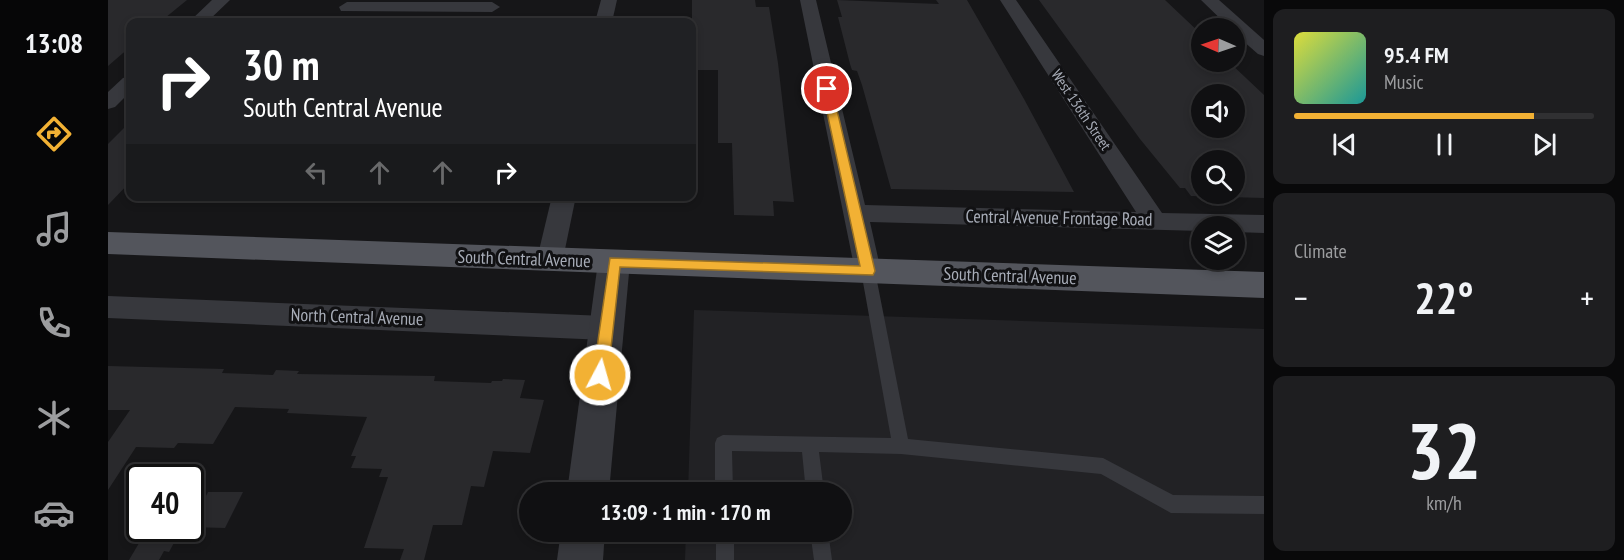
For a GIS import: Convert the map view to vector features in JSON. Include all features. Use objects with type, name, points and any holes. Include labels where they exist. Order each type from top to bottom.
[{"type":"main road","name":"South Central Avenue","points":[[108,243],[1264,285]]},
{"type":"street","points":[[202,18],[222,0]]},
{"type":"street","points":[[605,18],[609,0]]},
{"type":"street","points":[[808,0],[868,271]]},
{"type":"street","name":"West 136th Street","points":[[1008,0],[1154,220]]},
{"type":"street","points":[[1209,0],[1264,50]]},
{"type":"street","points":[[347,7],[420,3],[492,8]]},
{"type":"street","points":[[410,18],[420,3]]},
{"type":"street","points":[[108,103],[126,86]]},
{"type":"street","points":[[550,260],[563,201]]},
{"type":"street","name":"Central Avenue Frontage Road","points":[[855,213],[1264,224]]},
{"type":"street","points":[[589,482],[614,262]]},
{"type":"street","name":"North Central Avenue","points":[[108,307],[605,328]]},
{"type":"street","points":[[580,560],[582,542]]},
{"type":"lane","points":[[868,271],[901,446]]},
{"type":"lane","points":[[724,482],[723,443],[901,446],[1103,466],[1170,504],[1264,505]]},
{"type":"lane","points":[[810,444],[814,482]]},
{"type":"lane","points":[[724,542],[725,560]]},
{"type":"lane","points":[[821,542],[823,560]]},
{"type":"shaded area","points":[[694,310],[1264,329],[1264,560],[685,560],[686,542],[852,542],[852,482],[688,482]]},
{"type":"building","points":[[108,0],[187,0],[165,18],[126,18],[126,50],[108,66]]},
{"type":"building","points":[[692,0],[755,0],[756,7],[769,7],[778,63],[794,202],[773,201],[774,216],[734,215],[732,143],[718,143],[718,70],[696,70],[696,18],[692,18]]},
{"type":"building","points":[[837,0],[939,4],[936,0],[967,0],[1074,192],[891,189],[862,85],[857,71],[852,70],[850,64],[838,17],[842,17]]},
{"type":"building","points":[[1039,0],[1165,0],[1191,25],[1191,72],[1240,72],[1264,95],[1264,198],[1245,197],[1245,150],[1191,150],[1191,196],[1185,188],[1180,188],[1140,139]]},
{"type":"building","points":[[126,126],[126,186],[108,205],[108,144]]},
{"type":"building","points":[[108,366],[224,369],[222,373],[273,375],[276,370],[299,371],[297,374],[435,376],[434,381],[491,383],[503,379],[525,380],[520,398],[544,400],[530,453],[493,451],[484,487],[471,486],[462,525],[433,525],[424,560],[400,560],[404,549],[364,548],[388,477],[379,477],[382,469],[351,468],[356,456],[351,456],[367,417],[287,413],[289,409],[235,407],[213,444],[178,443],[174,448],[136,447],[108,490],[108,442],[130,410],[108,410]]},
{"type":"building","points":[[208,492],[243,492],[225,528],[204,527],[204,500]]},
{"type":"building","points":[[140,542],[174,542],[169,552],[164,551],[159,560],[129,560]]},
{"type":"route","points":[[600,375],[614,262],[868,271],[827,89]]}]
